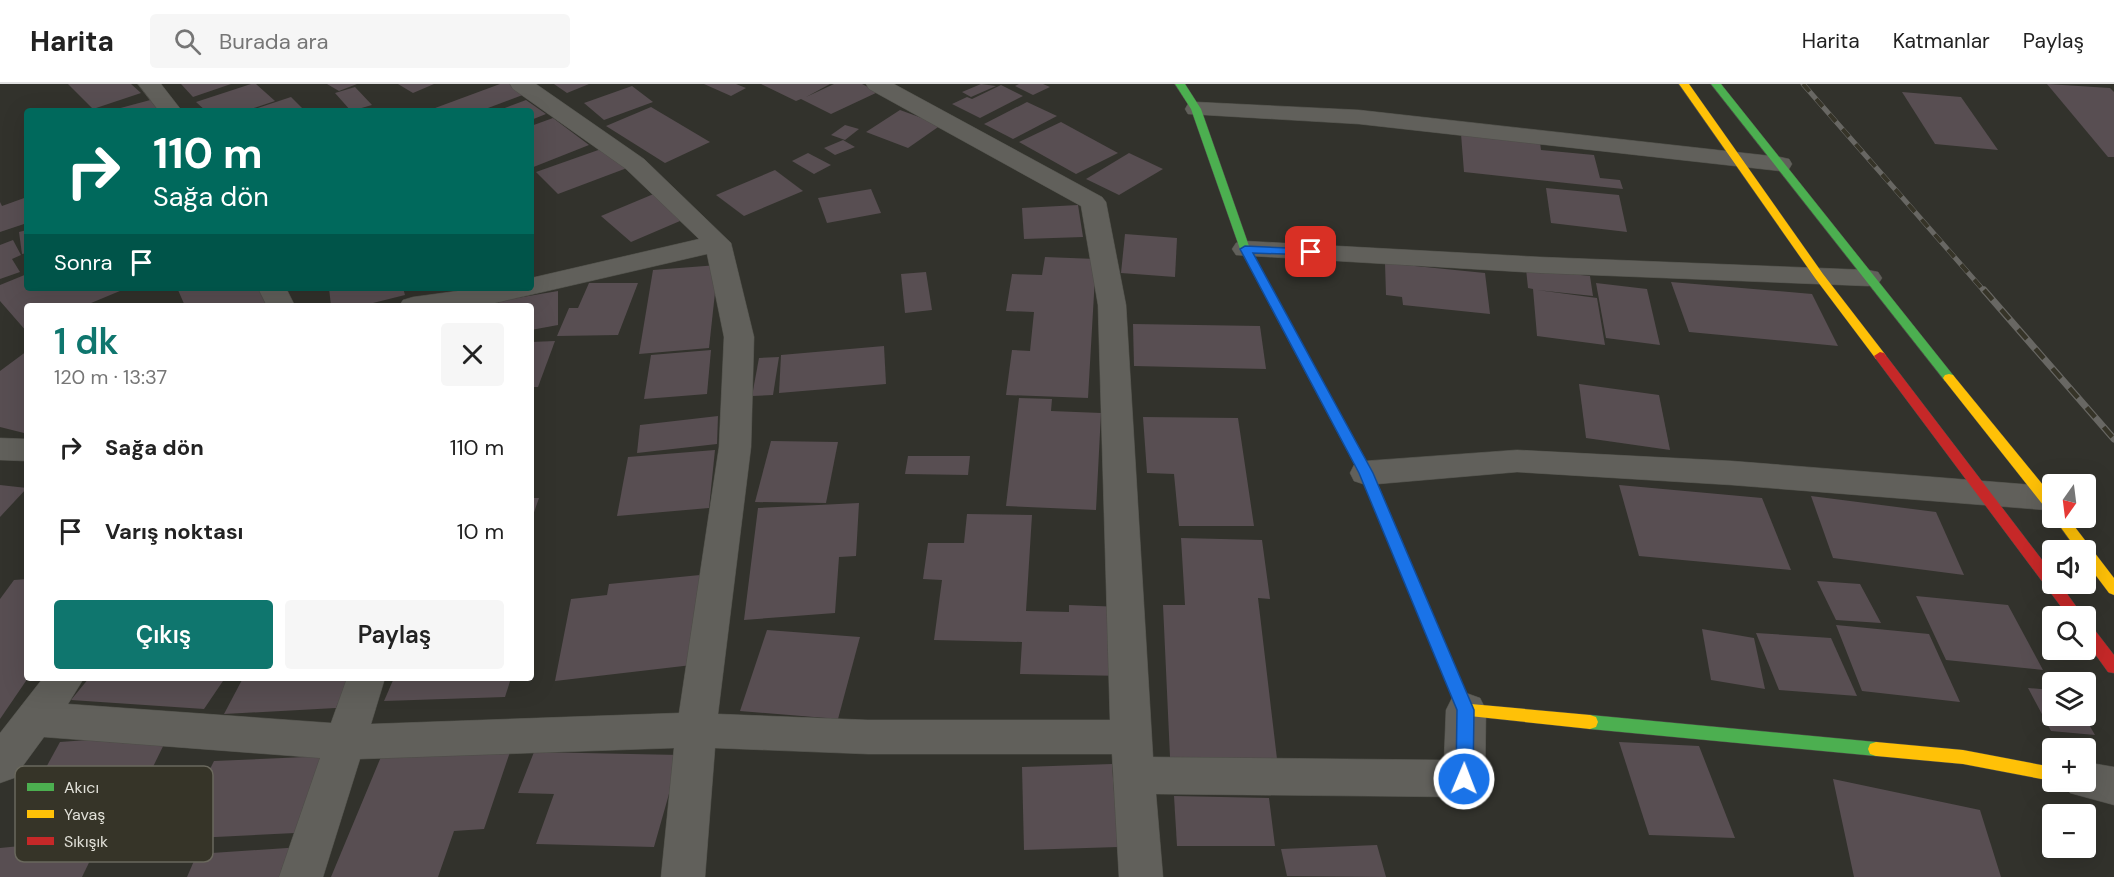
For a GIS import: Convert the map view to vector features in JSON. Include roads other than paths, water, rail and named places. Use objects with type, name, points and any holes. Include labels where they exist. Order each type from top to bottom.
[{"type":"main road","points":[[1180,84],[1196,108],[1245,249],[1366,473],[1466,710],[1963,757],[2042,772]]},
{"type":"main road","points":[[1684,84],[1820,276],[2069,606]]},
{"type":"main road","points":[[1716,84],[1868,278],[2042,493]]},
{"type":"main road","points":[[2069,528],[2114,589]]},
{"type":"main road","points":[[2096,643],[2114,667]]},
{"type":"street","points":[[149,84],[169,108]]},
{"type":"street","points":[[521,84],[635,164],[718,243],[739,337],[735,447],[696,730],[683,877]]},
{"type":"street","points":[[877,84],[1093,202],[1112,305],[1132,756],[1141,877]]},
{"type":"street","points":[[1196,108],[1359,117],[1780,164]]},
{"type":"street","points":[[534,285],[718,243]]},
{"type":"street","points":[[1245,249],[1540,265],[1868,278]]},
{"type":"street","points":[[459,303],[490,301],[516,291]]},
{"type":"street","points":[[0,449],[24,450]]},
{"type":"street","points":[[1366,473],[1517,461],[1732,473],[1984,493],[2042,505]]},
{"type":"street","points":[[0,765],[63,681]]},
{"type":"street","points":[[301,877],[365,681]]},
{"type":"street","points":[[34,719],[345,742],[696,730],[868,737],[1464,779],[1466,710]]},
{"type":"street","points":[[2096,782],[2114,786]]},
{"type":"railway","points":[[1803,84],[1985,292]]},
{"type":"railway","points":[[1984,290],[2114,439]]}]
